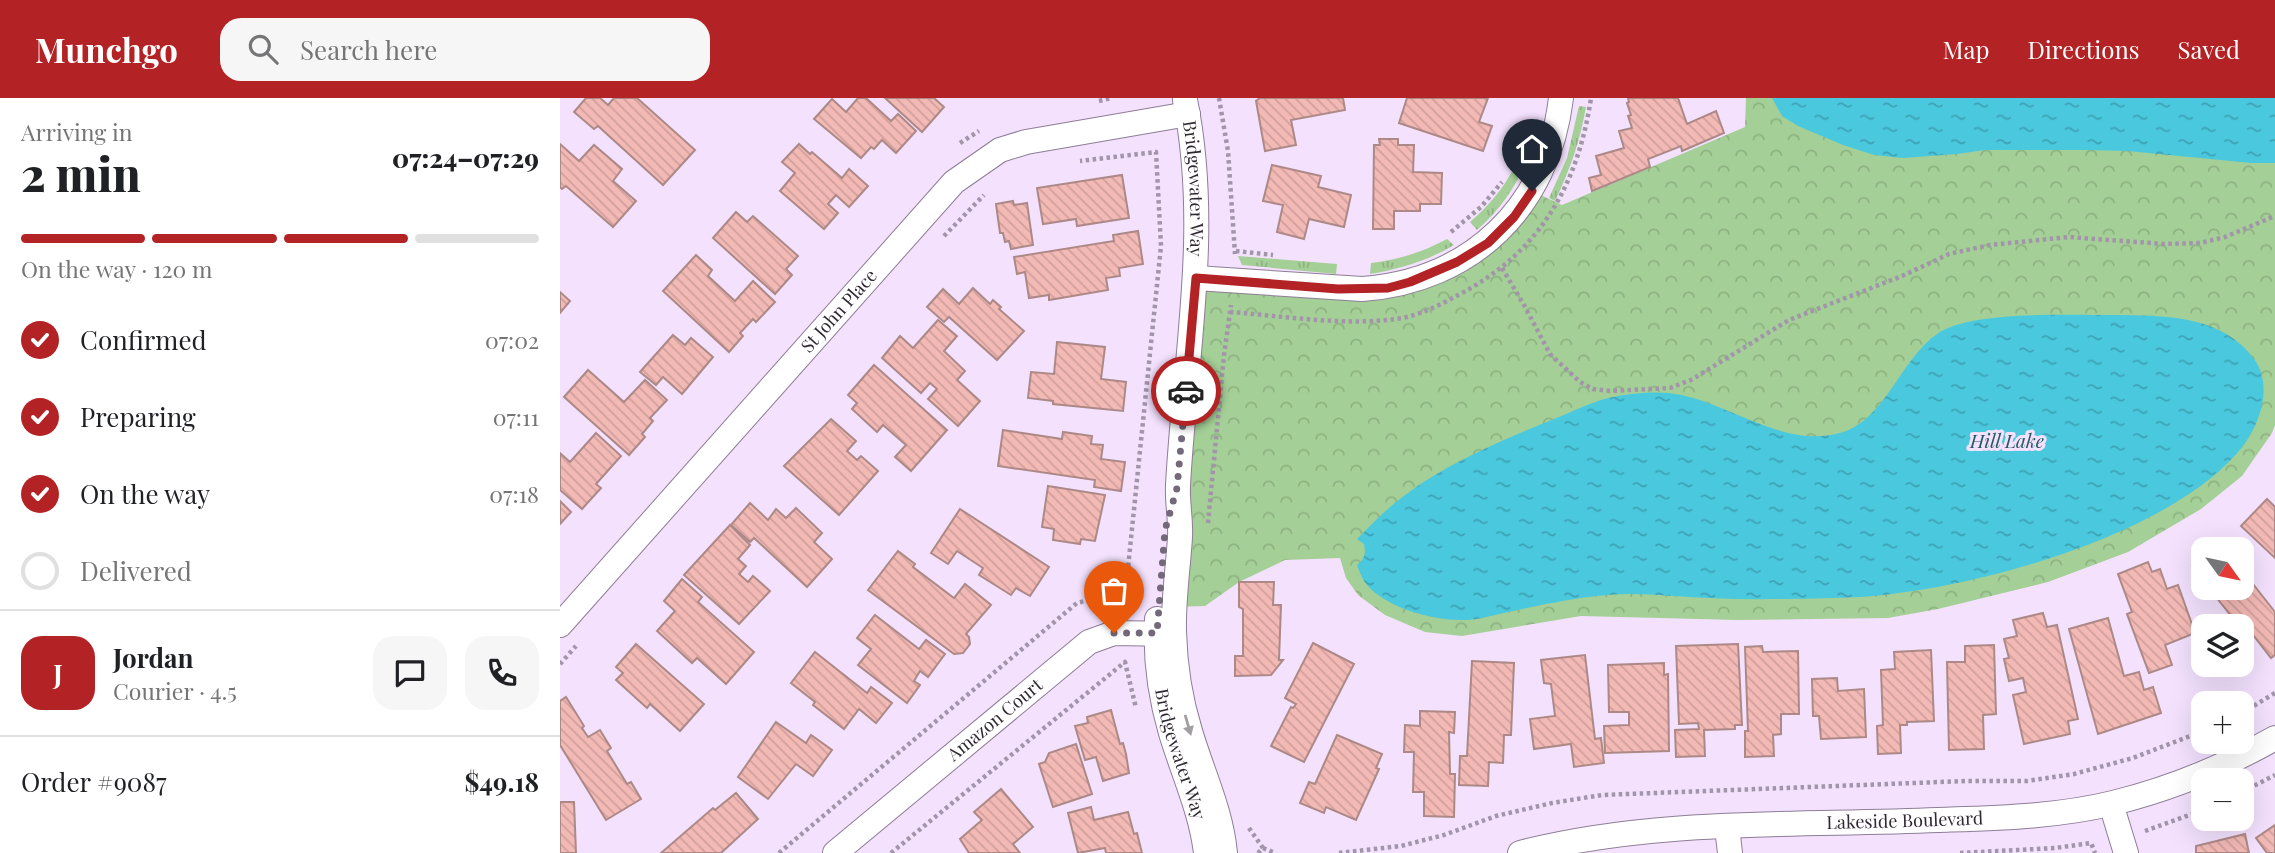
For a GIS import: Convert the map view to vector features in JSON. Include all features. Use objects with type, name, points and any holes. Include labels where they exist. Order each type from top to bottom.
[{"type":"street","points":[[1196,278],[1362,289],[1388,288],[1410,282],[1457,262],[1488,243],[1514,217],[1532,191],[1548,157],[1557,129],[1561,98]]},
{"type":"street","name":"Bridgewater Way","points":[[1186,106],[1196,189],[1196,278],[1177,488],[1181,533],[1165,634],[1164,705],[1199,815],[1206,853]]},
{"type":"street","name":"St John Place","points":[[560,625],[954,182],[1000,150],[1186,106]]},
{"type":"street","name":"Amazon Court","points":[[835,853],[1089,642],[1114,633],[1165,634]]},
{"type":"street","name":"Bridgewater Way","points":[[1165,634],[1190,733],[1216,804],[1225,853]]},
{"type":"street","name":"Lakeside Boulevard","points":[[1520,853],[1600,836],[1650,831],[2029,816],[2111,804],[2210,772],[2275,738]]},
{"type":"street","points":[[2111,804],[2126,853]]},
{"type":"street","points":[[1727,827],[1730,853]]},
{"type":"path","points":[[1219,98],[1236,251],[1285,256]]},
{"type":"path","points":[[779,853],[1077,603],[1101,597],[1125,597],[1161,246],[1156,152],[1077,162]]},
{"type":"path","points":[[1444,237],[1481,206],[1504,179]]},
{"type":"path","points":[[936,244],[988,191]]},
{"type":"path","points":[[1502,268],[1550,354],[1580,382],[1593,389],[1610,391],[1670,388],[1691,380],[1789,320],[1902,276],[1949,254],[1990,245],[2069,237],[2163,244],[2200,243],[2275,216]]},
{"type":"path","points":[[1207,530],[1230,312]]},
{"type":"path","points":[[560,664],[579,643]]},
{"type":"path","points":[[891,853],[1125,662]]},
{"type":"path","points":[[2254,706],[2275,693]]},
{"type":"path","points":[[1339,853],[1401,846],[1444,835],[1496,816],[1602,795],[2039,779],[2074,774],[2133,758],[2191,736]]},
{"type":"path","points":[[2254,786],[2275,775]]},
{"type":"path","points":[[2144,831],[2191,814]]},
{"type":"path","points":[[1247,824],[1262,848],[1275,853]]},
{"type":"path","points":[[1960,853],[2055,848],[2091,843],[2095,853]]},
{"type":"path","points":[[1258,853],[1262,848]]},
{"type":"green space","points":[[1746,98],[2275,98],[2275,425],[2272,433],[2242,476],[2201,509],[2128,552],[2048,582],[1938,609],[1888,618],[1737,620],[1581,616],[1462,636],[1425,632],[1385,615],[1358,595],[1346,578],[1340,558],[1285,560],[1239,582],[1205,606],[1175,607],[1196,278],[1338,289],[1434,273],[1532,191],[1562,205],[1745,127]]},
{"type":"green space","points":[[1579,106],[1586,107],[1581,132],[1555,201],[1549,198],[1567,158]]},
{"type":"green space","points":[[1531,126],[1540,128],[1523,170],[1508,196],[1477,230],[1470,222],[1501,190]]},
{"type":"green space","points":[[1447,239],[1454,245],[1434,256],[1403,267],[1370,274],[1371,263],[1410,255]]},
{"type":"green space","points":[[1238,256],[1337,264],[1336,274],[1242,265]]},
{"type":"water","points":[[1772,98],[2275,98],[2275,163],[2086,150],[1985,150],[1903,158],[1874,155],[1798,126],[1782,116]]},
{"type":"water","name":"Hill Lake","points":[[2160,316],[2195,322],[2212,327],[2241,345],[2254,359],[2263,380],[2264,392],[2259,415],[2243,446],[2209,479],[2165,509],[2112,535],[2054,557],[1935,587],[1881,595],[1755,599],[1620,594],[1557,602],[1467,620],[1436,618],[1395,605],[1372,590],[1364,581],[1357,565],[1365,551],[1364,544],[1357,539],[1394,503],[1424,482],[1459,461],[1601,400],[1654,392],[1672,393],[1701,400],[1781,431],[1822,436],[1843,432],[1870,415],[1924,345],[1953,326],[1999,317]]},
{"type":"building","points":[[586,98],[600,98],[608,105],[614,98],[637,98],[695,150],[663,185],[598,126],[594,129],[574,112]]},
{"type":"building","points":[[858,98],[866,98],[891,121],[898,114],[916,131],[896,153],[882,140],[861,158],[814,119],[832,99],[846,112]]},
{"type":"building","points":[[885,98],[934,98],[944,107],[922,132]]},
{"type":"building","points":[[1260,98],[1343,98],[1345,110],[1291,120],[1296,145],[1265,151],[1256,101]]},
{"type":"building","points":[[1407,98],[1488,98],[1479,122],[1492,126],[1483,151],[1399,123]]},
{"type":"building","points":[[1628,98],[1678,98],[1687,124],[1716,111],[1724,133],[1682,151],[1681,146],[1648,159],[1650,167],[1592,191],[1589,178],[1601,175],[1596,156],[1624,148],[1619,131],[1632,128],[1628,116],[1631,115]]},
{"type":"building","points":[[1379,139],[1398,139],[1398,145],[1414,145],[1413,172],[1442,173],[1441,204],[1420,204],[1420,211],[1394,211],[1394,229],[1373,229],[1374,145],[1380,145]]},
{"type":"building","points":[[560,144],[579,161],[594,145],[622,169],[613,181],[636,201],[613,227],[566,186],[562,189],[560,187]]},
{"type":"building","points":[[799,144],[842,178],[849,169],[868,186],[849,207],[836,195],[828,204],[838,213],[824,229],[780,191],[795,173],[782,162]]},
{"type":"building","points":[[1272,165],[1321,176],[1318,187],[1351,195],[1344,227],[1309,219],[1304,239],[1277,232],[1283,205],[1263,201]]},
{"type":"building","points":[[1122,175],[1129,218],[1077,226],[1076,219],[1043,224],[1037,188]]},
{"type":"building","points":[[1013,201],[1014,205],[1027,203],[1033,245],[1011,249],[1009,241],[1005,242],[1003,233],[1000,233],[996,204]]},
{"type":"building","points":[[736,212],[747,222],[753,216],[798,256],[786,269],[792,275],[775,294],[713,238]]},
{"type":"building","points":[[1138,231],[1143,264],[1119,268],[1120,276],[1106,278],[1108,290],[1049,300],[1049,295],[1029,298],[1025,272],[1017,274],[1014,257],[1114,241],[1113,235]]},
{"type":"building","points":[[696,255],[712,270],[708,276],[735,301],[753,281],[775,302],[756,322],[753,319],[740,333],[743,336],[729,352],[663,291]]},
{"type":"building","points":[[973,288],[990,304],[993,300],[1001,307],[999,309],[1024,331],[997,360],[949,317],[944,322],[927,307],[943,289],[959,304]]},
{"type":"building","points":[[560,292],[570,301],[560,313]]},
{"type":"building","points":[[938,320],[957,336],[944,351],[965,371],[957,380],[980,401],[958,426],[928,399],[937,389],[930,383],[921,393],[882,358],[900,336],[913,348]]},
{"type":"building","points":[[673,335],[685,345],[691,338],[713,357],[682,394],[663,377],[656,385],[640,372]]},
{"type":"building","points":[[1057,342],[1105,347],[1101,379],[1126,382],[1123,411],[1053,404],[1053,401],[1028,398],[1031,372],[1054,374]]},
{"type":"building","points":[[874,365],[947,430],[911,471],[895,457],[906,445],[883,425],[877,432],[852,409],[857,403],[848,395]]},
{"type":"building","points":[[588,370],[624,402],[645,380],[667,400],[650,418],[653,421],[642,434],[645,437],[629,455],[564,397]]},
{"type":"building","points":[[831,419],[856,441],[847,451],[857,460],[861,456],[878,471],[839,515],[784,466]]},
{"type":"building","points":[[1003,430],[1062,439],[1063,432],[1092,436],[1091,444],[1103,445],[1101,459],[1125,462],[1121,491],[1094,487],[1095,480],[998,466]]},
{"type":"building","points":[[596,433],[621,456],[596,484],[601,488],[582,509],[560,490],[560,453],[570,462]]},
{"type":"building","points":[[1048,486],[1105,495],[1095,541],[1081,539],[1080,544],[1053,540],[1054,529],[1042,527]]},
{"type":"building","points":[[2267,499],[2275,507],[2275,558],[2254,537],[2241,526]]},
{"type":"building","points":[[560,501],[571,512],[560,524]]},
{"type":"building","points":[[750,503],[768,520],[776,509],[786,518],[796,508],[822,533],[814,542],[832,559],[807,587],[754,538],[750,542],[731,525]]},
{"type":"building","points":[[960,509],[1049,567],[1030,596],[1016,588],[1011,595],[979,575],[983,568],[957,551],[948,564],[931,553]]},
{"type":"building","points":[[730,525],[750,545],[738,559],[746,566],[739,574],[748,582],[753,576],[770,591],[739,624],[684,575]]},
{"type":"building","points":[[898,551],[915,564],[913,567],[954,598],[965,584],[991,605],[966,634],[970,644],[963,653],[954,654],[868,590]]},
{"type":"building","points":[[2148,562],[2152,572],[2160,569],[2167,589],[2178,585],[2191,622],[2191,635],[2165,645],[2172,665],[2149,673],[2127,614],[2132,612],[2118,574]]},
{"type":"building","points":[[682,579],[702,597],[698,602],[754,652],[726,684],[697,658],[692,663],[657,631],[675,611],[664,601]]},
{"type":"building","points":[[1239,582],[1274,582],[1273,605],[1281,605],[1279,660],[1283,660],[1271,675],[1235,676],[1235,656],[1243,656],[1243,609],[1239,607]]},
{"type":"building","points":[[2254,585],[2275,612],[2275,655],[2271,658],[2254,636],[2254,614],[2229,614],[2218,600],[2254,600]]},
{"type":"building","points":[[2043,613],[2047,627],[2057,625],[2078,719],[2068,721],[2070,734],[2024,744],[2013,695],[2026,692],[2023,678],[2009,681],[2004,659],[2009,658],[2004,639],[2017,636],[2013,620]]},
{"type":"building","points":[[875,615],[919,649],[926,640],[945,654],[928,677],[920,671],[914,681],[920,685],[907,703],[858,665],[871,649],[857,638]]},
{"type":"building","points":[[2108,618],[2124,676],[2139,672],[2144,690],[2153,687],[2161,713],[2098,734],[2069,629]]},
{"type":"building","points":[[1313,643],[1354,664],[1304,762],[1271,746],[1291,707],[1296,704],[1285,698]]},
{"type":"building","points":[[636,644],[704,704],[680,731],[650,704],[647,708],[616,680],[623,673],[616,667]]},
{"type":"building","points":[[1738,644],[1742,725],[1735,725],[1735,729],[1704,730],[1705,756],[1676,757],[1675,730],[1699,729],[1698,723],[1679,724],[1676,646]]},
{"type":"building","points":[[1994,645],[1996,714],[1983,715],[1984,749],[1949,750],[1947,662],[1965,662],[1965,646]]},
{"type":"building","points":[[1762,646],[1763,652],[1798,651],[1799,714],[1781,714],[1781,734],[1773,735],[1774,756],[1745,757],[1745,731],[1748,731],[1745,647]]},
{"type":"building","points":[[1931,650],[1934,721],[1907,722],[1907,725],[1900,725],[1901,753],[1878,754],[1877,726],[1883,725],[1881,670],[1895,669],[1894,652]]},
{"type":"building","points":[[815,652],[867,693],[871,687],[892,703],[876,723],[859,709],[844,729],[813,705],[815,702],[791,683]]},
{"type":"building","points":[[1585,655],[1595,739],[1601,738],[1604,763],[1574,767],[1571,744],[1534,749],[1530,719],[1555,716],[1551,684],[1544,683],[1541,660]]},
{"type":"building","points":[[1472,661],[1514,663],[1511,735],[1504,735],[1503,763],[1489,762],[1488,786],[1459,785],[1460,756],[1467,756]]},
{"type":"building","points":[[1664,663],[1664,675],[1668,674],[1669,751],[1605,753],[1604,726],[1629,725],[1629,712],[1609,712],[1608,665]]},
{"type":"building","points":[[1837,678],[1838,691],[1864,689],[1866,737],[1821,739],[1819,716],[1813,716],[1812,679]]},
{"type":"building","points":[[566,697],[588,737],[600,730],[611,748],[607,751],[627,784],[631,782],[641,799],[606,820],[560,745],[560,701]]},
{"type":"building","points":[[1111,710],[1120,744],[1123,743],[1129,773],[1103,781],[1096,757],[1085,760],[1075,726],[1088,723],[1087,717]]},
{"type":"building","points":[[1420,711],[1455,712],[1454,733],[1449,732],[1450,774],[1455,774],[1454,817],[1424,816],[1424,792],[1413,792],[1414,752],[1404,752],[1405,725],[1420,726]]},
{"type":"building","points":[[776,722],[806,743],[811,735],[832,750],[813,776],[796,764],[768,799],[738,777]]},
{"type":"building","points":[[1337,735],[1382,754],[1376,768],[1379,769],[1356,820],[1326,807],[1324,813],[1300,803],[1309,782],[1315,784]]},
{"type":"building","points":[[1076,744],[1092,794],[1053,807],[1039,764],[1045,762],[1049,753]]},
{"type":"building","points":[[1001,789],[1033,827],[1013,844],[1020,853],[969,853],[960,839],[982,820],[974,812]]},
{"type":"building","points":[[736,793],[758,819],[721,853],[661,853],[713,808],[715,810]]},
{"type":"building","points":[[560,802],[574,802],[576,853],[560,853]]},
{"type":"building","points":[[1091,807],[1094,820],[1128,812],[1142,853],[1106,853],[1105,848],[1078,853],[1068,813]]},
{"type":"building","points":[[2275,825],[2275,853],[2267,853],[2256,838]]},
{"type":"building","points":[[2245,834],[2249,853],[2196,853],[2196,846]]},
{"type":"way so far","points":[[1114,633],[1157,633],[1165,530],[1177,488],[1186,391]]},
{"type":"route","points":[[1186,391],[1196,278],[1338,289],[1388,288],[1434,273],[1488,243],[1514,217],[1532,191]]}]
